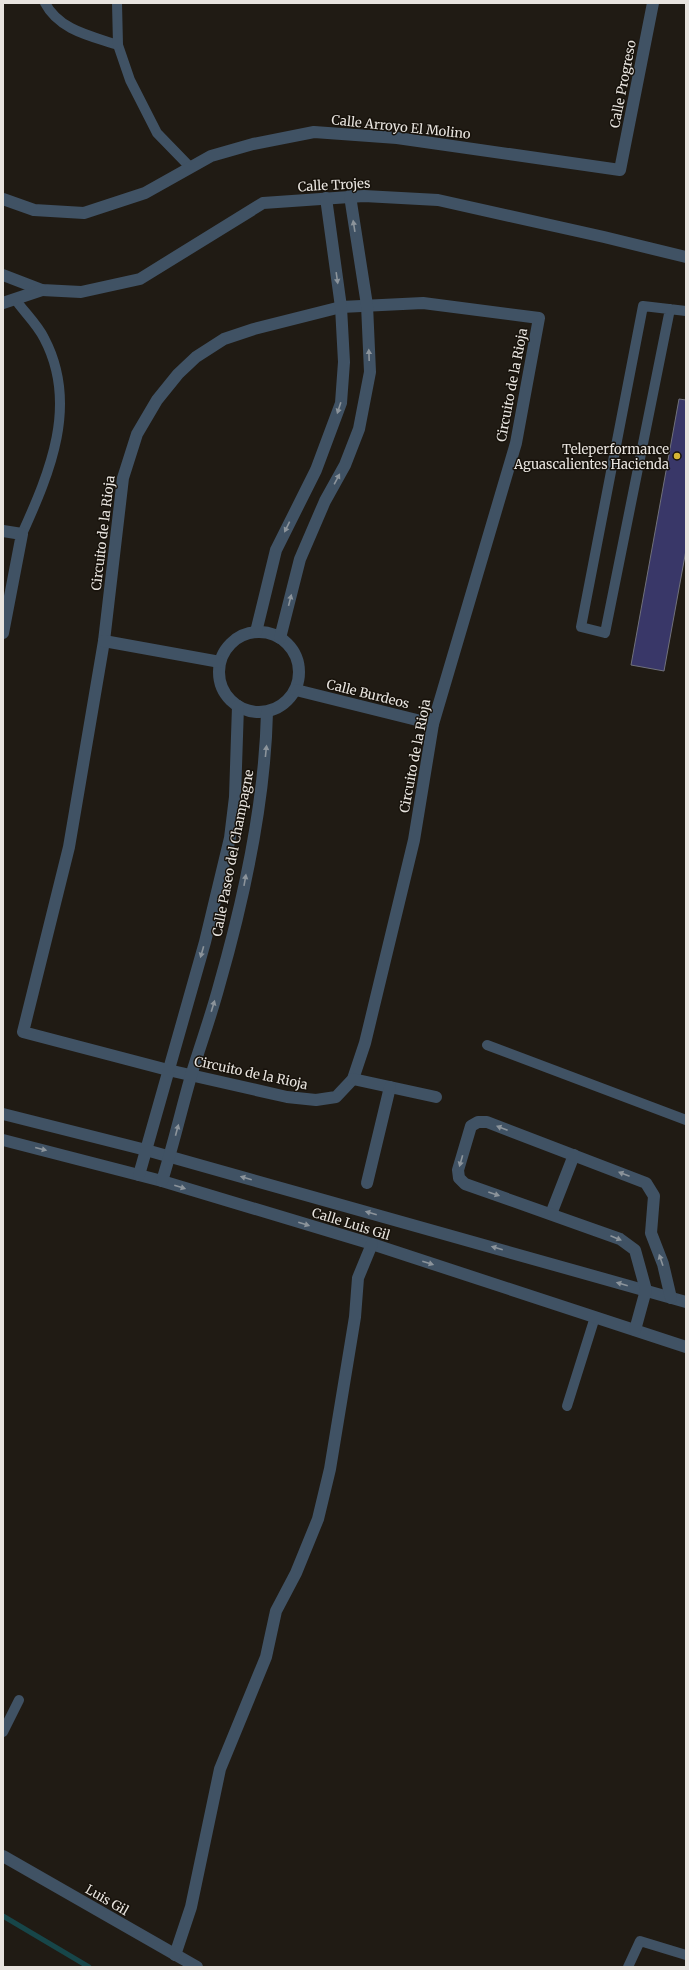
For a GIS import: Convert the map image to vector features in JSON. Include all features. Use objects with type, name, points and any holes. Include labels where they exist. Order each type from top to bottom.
[{"type":"street","name":"Calle Progreso","points":[[620,170],[652,3]]},
{"type":"street","name":"Calle Arroyo El Molino","points":[[3,199],[34,210],[84,213],[145,192],[211,156],[253,144],[314,132],[397,138],[620,170]]},
{"type":"street","name":"Calle Trojes","points":[[3,275],[42,290],[81,292],[140,279],[257,205],[263,203],[350,196],[438,200],[604,236],[686,257]]},
{"type":"street","points":[[280,638],[300,559],[326,501],[345,465],[359,429],[370,372],[367,305],[350,196]]},
{"type":"street","points":[[256,632],[276,550],[316,470],[341,404],[344,362],[340,307],[326,198]]},
{"type":"street","points":[[9,301],[42,290]]},
{"type":"street","name":"Circuito de la Rioja","points":[[423,303],[539,318],[516,443],[433,724],[414,840],[365,1043],[353,1079],[336,1097],[316,1100],[287,1097],[168,1070],[23,1032],[69,847],[104,641],[123,478],[137,434],[157,400],[178,374],[196,357],[224,339],[340,307],[367,305],[423,303]]},
{"type":"street","points":[[3,531],[22,534],[3,633]]},
{"type":"street","points":[[256,632],[269,633],[280,638],[289,645],[296,655],[300,667],[296,690],[279,708],[267,712],[257,712],[238,706],[228,698],[222,687],[219,675],[220,662],[225,651],[233,641],[244,635],[256,632]]},
{"type":"street","points":[[104,641],[220,662]]},
{"type":"street","name":"Calle Burdeos","points":[[296,690],[433,724]]},
{"type":"street","name":"Calle Paseo del Champagne","points":[[139,1175],[205,942],[230,838],[235,797],[238,706]]},
{"type":"street","name":"Calle Paseo del Champagne","points":[[162,1181],[219,987],[240,907],[261,792],[267,742],[267,712]]},
{"type":"street","points":[[353,1079],[436,1097]]},
{"type":"street","points":[[367,1183],[390,1087]]},
{"type":"street","name":"Calle Luis Gil","points":[[3,1114],[170,1156],[686,1302]]},
{"type":"street","points":[[635,1330],[646,1290],[635,1250],[620,1239],[465,1184],[459,1178],[458,1170],[471,1126],[478,1122],[487,1122],[646,1183],[654,1196],[651,1233],[662,1264],[671,1298]]},
{"type":"street","name":"Calle Luis Gil","points":[[3,1140],[162,1181],[372,1244],[686,1347]]},
{"type":"street","points":[[551,1214],[574,1155]]},
{"type":"street","points":[[175,1955],[191,1906],[220,1769],[231,1738],[266,1657],[276,1611],[296,1573],[318,1519],[332,1454],[355,1317],[358,1278],[372,1244]]},
{"type":"street","name":"Luis Gil","points":[[3,1856],[197,1967]]},
{"type":"lane","points":[[44,3],[50,13],[78,32],[118,44]]},
{"type":"lane","points":[[117,3],[118,44],[130,80],[157,133],[190,167]]},
{"type":"lane","points":[[9,301],[44,337],[56,366],[60,387],[60,425],[53,457],[22,534]]},
{"type":"lane","points":[[670,309],[605,633],[581,627],[643,306],[670,309],[686,311]]},
{"type":"lane","points":[[487,1045],[686,1120]]},
{"type":"lane","points":[[567,1406],[595,1317]]},
{"type":"lane","points":[[3,1732],[19,1700]]},
{"type":"lane","points":[[628,1967],[640,1941],[686,1955]]},
{"type":"building","name":"Teleperformance Aguascalientes Hacienda","points":[[679,399],[686,400],[686,550],[664,671],[631,665]]},
{"type":"waterway","points":[[3,1916],[89,1967]]},
{"type":"place","name":"Teleperformance Aguascalientes Hacienda","points":[[677,456]]}]
